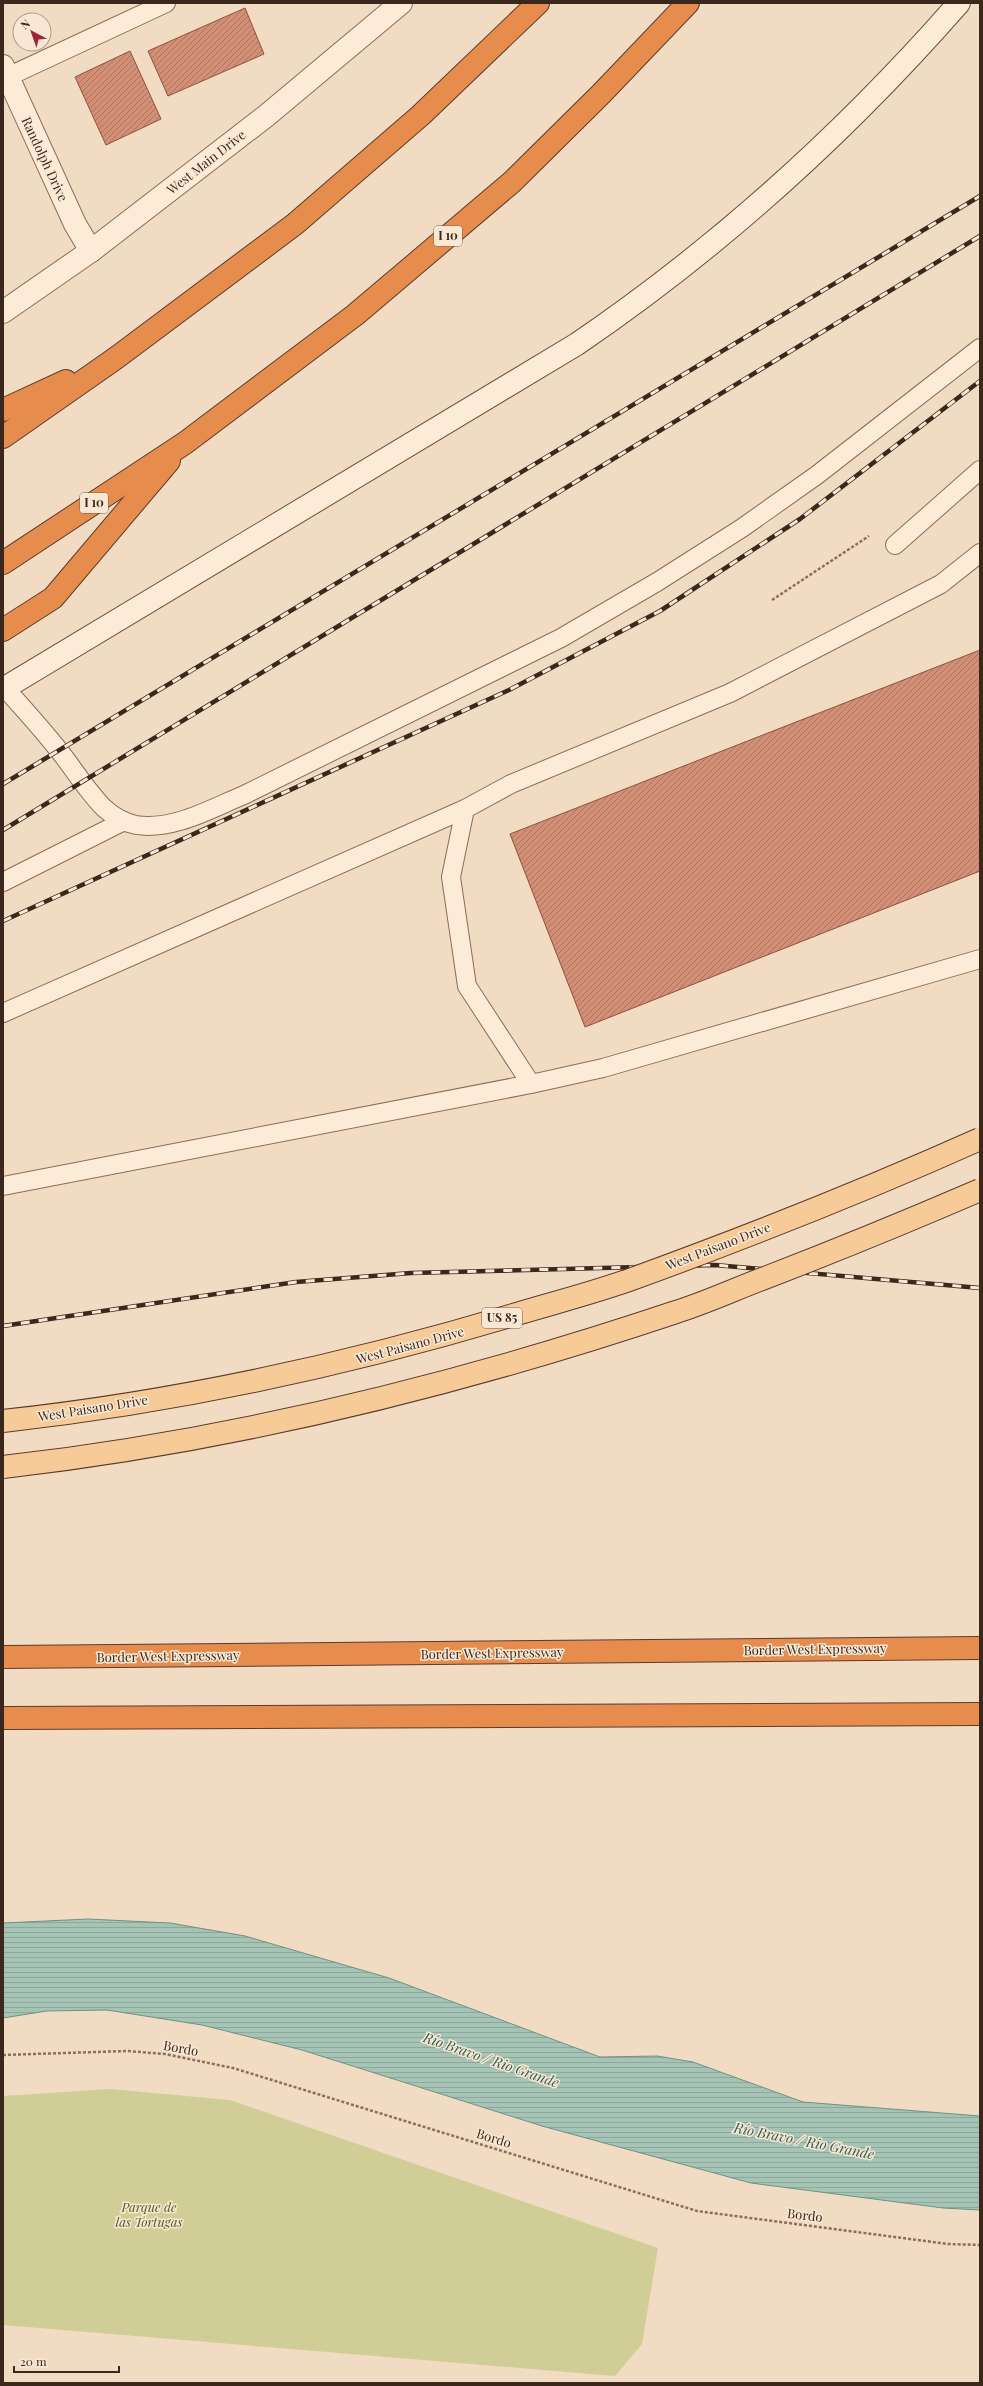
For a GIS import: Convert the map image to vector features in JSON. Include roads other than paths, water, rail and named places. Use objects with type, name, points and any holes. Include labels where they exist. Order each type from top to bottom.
[{"type":"highway","points":[[3,437],[116,358],[295,224],[421,115],[538,3]]},
{"type":"highway","name":"I 10","points":[[3,563],[185,443],[355,315],[512,182],[688,3]]},
{"type":"highway","points":[[3,410],[116,358]]},
{"type":"highway","points":[[3,630],[53,598],[185,443]]},
{"type":"highway","name":"Border West Expressway","points":[[3,1657],[980,1648]]},
{"type":"highway","points":[[3,1718],[980,1714]]},
{"type":"main road","name":"West Paisano Drive","points":[[3,1421],[216,1389],[342,1363],[466,1330],[630,1280],[885,1181],[980,1139]]},
{"type":"main road","points":[[3,1467],[206,1436],[356,1405],[504,1366],[678,1312],[873,1236],[980,1190]]},
{"type":"street","name":"West Main Drive","points":[[3,312],[91,251],[266,116],[401,3]]},
{"type":"street","points":[[4,689],[577,344],[638,302],[697,257],[813,155],[914,55],[959,3]]},
{"type":"street","name":"Randolph Drive","points":[[5,74],[75,224],[91,251]]},
{"type":"lane","points":[[5,74],[166,3]]},
{"type":"lane","points":[[4,689],[59,751],[105,808],[124,821],[137,825],[166,823],[211,809],[244,795],[562,638],[742,528],[817,475],[980,348]]},
{"type":"lane","points":[[894,545],[980,470]]},
{"type":"lane","points":[[3,1013],[465,809],[512,784],[730,693],[941,584],[980,553]]},
{"type":"lane","points":[[465,809],[451,877],[467,986],[531,1084]]},
{"type":"lane","points":[[3,882],[124,821]]},
{"type":"lane","points":[[3,1186],[531,1084],[603,1068],[980,959]]},
{"type":"water","name":"Río Bravo / Rio Grande","points":[[88,1919],[170,1923],[245,1936],[389,1978],[600,2057],[657,2056],[693,2062],[803,2102],[980,2116],[980,2210],[943,2208],[751,2183],[542,2126],[302,2050],[202,2025],[107,2010],[47,2011],[3,2018],[3,1923]]},
{"type":"railway","points":[[3,784],[980,196]]},
{"type":"railway","points":[[3,830],[980,236]]},
{"type":"railway","points":[[3,921],[509,690],[660,611],[800,519],[980,381]]},
{"type":"railway","points":[[3,1326],[296,1282],[411,1273],[715,1265],[980,1288]]},
{"type":"park label","name":"Parque de las Tortugas","points":[[149,2214]]}]
